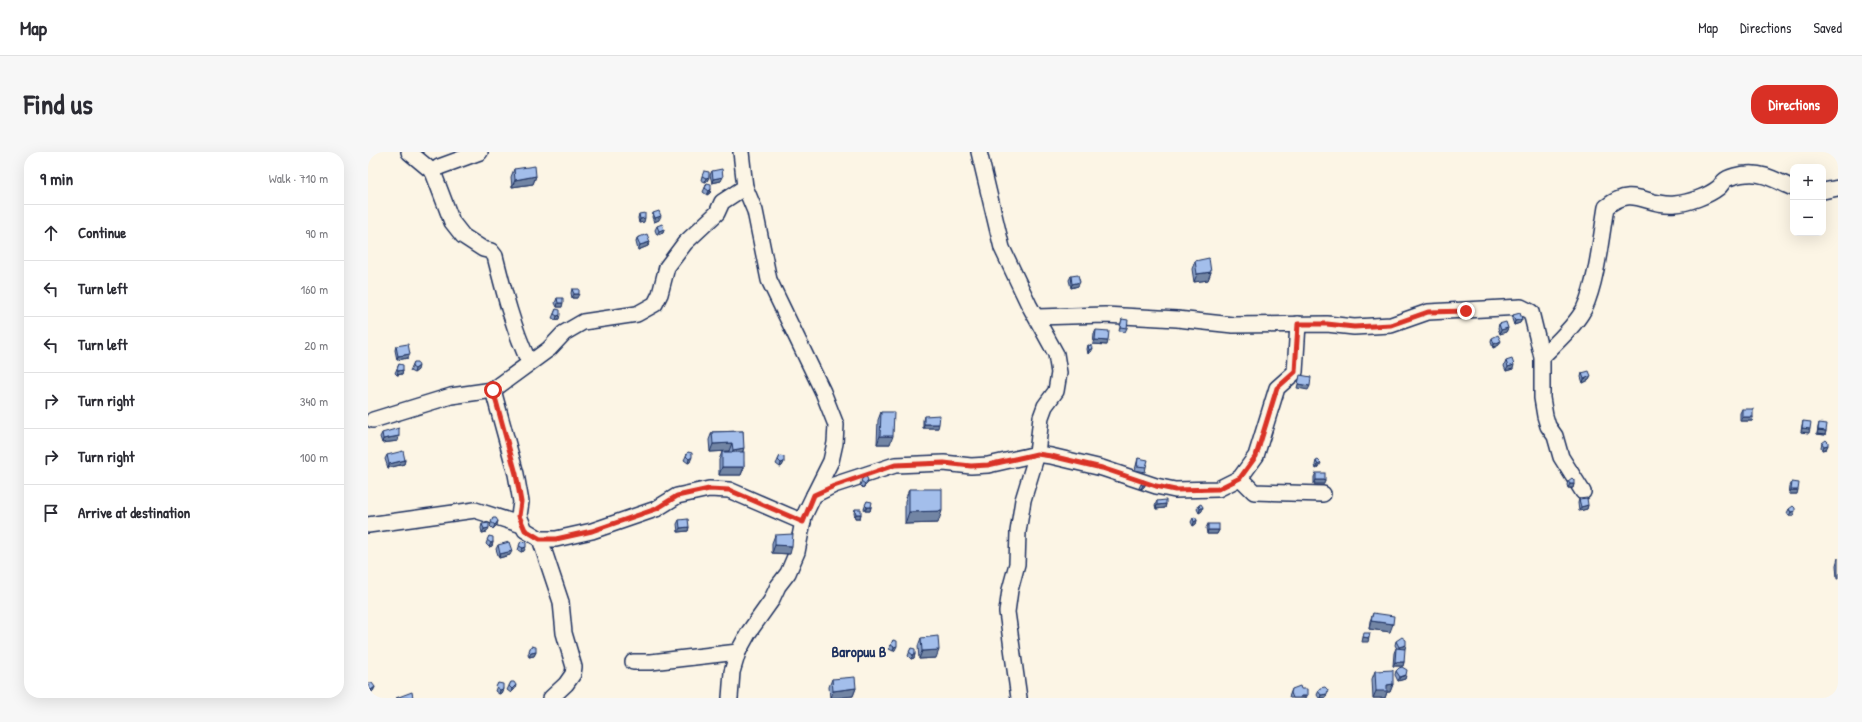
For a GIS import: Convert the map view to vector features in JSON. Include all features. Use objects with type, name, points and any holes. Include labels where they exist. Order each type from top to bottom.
[{"type":"street","points":[[409,152],[433,172],[452,222],[463,236],[483,249],[491,251],[495,256],[507,303],[521,345],[529,362]]},
{"type":"street","points":[[433,172],[447,164],[480,152]]},
{"type":"street","points":[[730,698],[732,672],[738,652],[749,632],[771,601],[778,586],[788,573],[797,552],[803,522],[814,495],[831,461],[836,425],[823,392],[769,280],[755,211],[745,187],[741,152]]},
{"type":"street","points":[[979,152],[1002,248],[1029,305],[1037,317],[1056,354],[1059,373],[1056,391],[1045,406],[1041,417],[1041,432],[1037,454],[1023,500],[1018,532],[1017,564],[1010,590],[1007,612],[1019,698]]},
{"type":"street","points":[[1542,357],[1564,335],[1584,309],[1598,257],[1606,207],[1613,202],[1622,197],[1636,196],[1651,203],[1676,204],[1695,199],[1718,188],[1725,180],[1746,174],[1761,173],[1790,187]]},
{"type":"street","points":[[373,420],[451,396],[493,390],[529,362],[549,349],[564,333],[583,322],[637,314],[655,304],[660,294],[667,267],[685,243],[717,213],[722,202],[745,187]]},
{"type":"street","points":[[1826,190],[1838,188]]},
{"type":"street","points":[[1037,317],[1073,315],[1143,317],[1232,326],[1327,324],[1354,327],[1391,325],[1428,312],[1521,307],[1531,312],[1542,357],[1542,398],[1544,416],[1555,436],[1561,457],[1583,492]]},
{"type":"street","points":[[814,495],[834,486],[895,465],[938,463],[971,466],[988,465],[1037,454],[1102,468],[1156,486],[1175,490],[1218,489],[1240,478],[1256,456],[1277,388],[1295,372],[1298,324]]},
{"type":"street","points":[[493,390],[516,474],[521,502],[519,516],[525,530],[540,539],[556,539],[592,531],[656,509],[677,496],[709,489],[729,490],[803,522]]},
{"type":"street","points":[[1240,478],[1254,492],[1323,494]]},
{"type":"street","points":[[368,525],[475,510],[522,525]]},
{"type":"street","points":[[540,539],[560,602],[564,633],[574,667],[573,674],[566,684],[551,698]]},
{"type":"street","points":[[633,662],[651,662],[738,652]]},
{"type":"building","points":[[535,166],[536,176],[515,180],[514,169]]},
{"type":"building","points":[[722,169],[723,177],[713,179],[712,171]]},
{"type":"building","points":[[704,171],[709,172],[709,177],[706,178],[702,176]]},
{"type":"building","points":[[707,183],[711,184],[711,189],[709,191],[705,188]]},
{"type":"building","points":[[659,211],[661,216],[655,218],[653,213]]},
{"type":"building","points":[[645,213],[645,218],[640,219],[639,214]]},
{"type":"building","points":[[662,224],[664,229],[659,231],[657,226]]},
{"type":"building","points":[[647,234],[650,242],[640,245],[637,238]]},
{"type":"building","points":[[1209,258],[1211,272],[1197,274],[1195,261]]},
{"type":"building","points":[[1078,275],[1080,282],[1072,284],[1071,276]]},
{"type":"building","points":[[572,289],[579,289],[579,294],[574,294]]},
{"type":"building","points":[[557,298],[563,298],[563,303],[558,303]]},
{"type":"building","points":[[556,309],[560,310],[560,315],[557,316],[554,314]]},
{"type":"building","points":[[1520,313],[1522,319],[1515,321],[1513,315]]},
{"type":"building","points":[[1122,319],[1128,320],[1127,328],[1120,327]]},
{"type":"building","points":[[1506,322],[1508,328],[1501,330],[1499,324]]},
{"type":"building","points":[[1096,330],[1109,331],[1108,341],[1095,340]]},
{"type":"building","points":[[1498,335],[1501,341],[1494,344],[1492,338]]},
{"type":"building","points":[[408,344],[410,354],[398,356],[396,346]]},
{"type":"building","points":[[1088,345],[1092,346],[1093,348],[1089,350]]},
{"type":"building","points":[[1512,359],[1514,365],[1508,367],[1506,361]]},
{"type":"building","points":[[414,362],[417,362],[419,366],[415,369],[412,367]]},
{"type":"building","points":[[399,364],[403,365],[403,370],[398,371],[397,369]]},
{"type":"building","points":[[1589,371],[1591,376],[1584,379],[1582,373]]},
{"type":"building","points":[[1300,375],[1311,377],[1310,386],[1298,384]]},
{"type":"building","points":[[1742,409],[1753,409],[1753,417],[1742,417]]},
{"type":"building","points":[[881,412],[894,412],[893,436],[880,436]]},
{"type":"building","points":[[940,415],[939,424],[924,424],[924,416]]},
{"type":"building","points":[[1803,421],[1811,422],[1810,429],[1802,428]]},
{"type":"building","points":[[1819,423],[1827,424],[1826,431],[1818,430]]},
{"type":"building","points":[[399,428],[399,436],[383,439],[382,433]]},
{"type":"building","points":[[743,431],[744,448],[733,450],[732,443],[713,444],[712,432]]},
{"type":"building","points":[[1826,440],[1828,445],[1824,446],[1822,443]]},
{"type":"building","points":[[403,451],[405,460],[389,464],[387,455]]},
{"type":"building","points":[[688,452],[692,453],[692,457],[689,459],[686,456]]},
{"type":"building","points":[[722,452],[744,452],[744,467],[722,467]]},
{"type":"building","points":[[780,456],[784,457],[784,462],[781,463],[778,460]]},
{"type":"building","points":[[1138,458],[1148,460],[1146,467],[1137,466]]},
{"type":"building","points":[[1318,460],[1321,463],[1318,465],[1316,461]]},
{"type":"building","points":[[1316,473],[1325,473],[1325,480],[1316,480]]},
{"type":"building","points":[[866,476],[868,480],[865,484],[861,481],[863,477]]},
{"type":"building","points":[[1572,478],[1574,480],[1574,484],[1570,484],[1568,481]]},
{"type":"building","points":[[1143,480],[1146,483],[1143,485],[1141,484]]},
{"type":"building","points":[[1792,482],[1799,483],[1798,490],[1791,490]]},
{"type":"building","points":[[909,489],[942,489],[942,511],[909,512]]},
{"type":"building","points":[[1587,498],[1588,505],[1581,507],[1579,499]]},
{"type":"building","points":[[1166,500],[1166,504],[1157,505],[1157,501]]},
{"type":"building","points":[[867,501],[872,502],[871,507],[867,507],[865,505]]},
{"type":"building","points":[[1201,504],[1203,507],[1200,509],[1199,505]]},
{"type":"building","points":[[1793,506],[1795,511],[1791,512],[1789,509]]},
{"type":"building","points":[[855,509],[861,509],[861,514],[856,514]]},
{"type":"building","points":[[1195,517],[1197,520],[1194,522],[1193,518]]},
{"type":"building","points":[[493,518],[496,518],[498,521],[495,525],[491,522]]},
{"type":"building","points":[[688,519],[689,527],[680,528],[679,520]]},
{"type":"building","points":[[489,523],[489,528],[484,529],[482,524]]},
{"type":"building","points":[[1208,524],[1219,524],[1219,530],[1208,530]]},
{"type":"building","points":[[793,534],[792,546],[775,545],[775,535]]},
{"type":"building","points":[[489,536],[493,537],[493,542],[491,543],[487,540]]},
{"type":"building","points":[[521,541],[526,542],[526,547],[523,548],[519,546]]},
{"type":"building","points":[[509,542],[512,551],[500,554],[498,545]]},
{"type":"building","points":[[1373,613],[1394,616],[1393,624],[1371,621]]},
{"type":"building","points":[[1364,633],[1370,633],[1369,638],[1363,637]]},
{"type":"building","points":[[938,636],[939,650],[922,651],[921,638]]},
{"type":"building","points":[[1402,637],[1406,640],[1406,645],[1399,647],[1396,641]]},
{"type":"building","points":[[893,640],[897,641],[897,646],[894,647],[891,645]]},
{"type":"building","points":[[531,646],[536,647],[536,652],[531,653],[529,651]]},
{"type":"building","points":[[911,648],[915,649],[915,654],[913,655],[909,652]]},
{"type":"building","points":[[1396,648],[1405,649],[1404,662],[1395,662]]},
{"type":"building","points":[[1402,667],[1407,670],[1406,675],[1400,677],[1396,671]]},
{"type":"building","points":[[1393,670],[1393,684],[1387,685],[1387,691],[1376,691],[1375,671]]},
{"type":"building","points":[[855,677],[856,688],[833,691],[832,679]]},
{"type":"building","points":[[511,682],[514,682],[516,685],[512,689],[509,686]]},
{"type":"building","points":[[369,683],[372,683],[375,687],[371,690],[368,688]]},
{"type":"building","points":[[498,683],[503,684],[503,689],[500,690],[496,687]]},
{"type":"building","points":[[1300,686],[1301,689],[1307,689],[1307,696],[1293,698],[1291,693],[1292,689]]},
{"type":"building","points":[[1325,687],[1328,690],[1327,694],[1321,695],[1318,691],[1320,688]]},
{"type":"building","points":[[412,692],[413,698],[396,698]]},
{"type":"district","name":"Baropuu B","points":[[859,652]]},
{"type":"route","points":[[493,390],[516,474],[521,502],[519,516],[525,530],[540,539],[556,539],[592,531],[656,509],[677,496],[709,489],[729,490],[803,522],[804,516],[814,495],[834,486],[895,465],[918,463],[944,463],[971,466],[988,465],[1037,454],[1102,468],[1156,486],[1175,490],[1218,489],[1240,478],[1256,456],[1266,418],[1277,388],[1295,372],[1298,324],[1327,324],[1354,327],[1391,325],[1428,312],[1448,310],[1466,311]]}]
